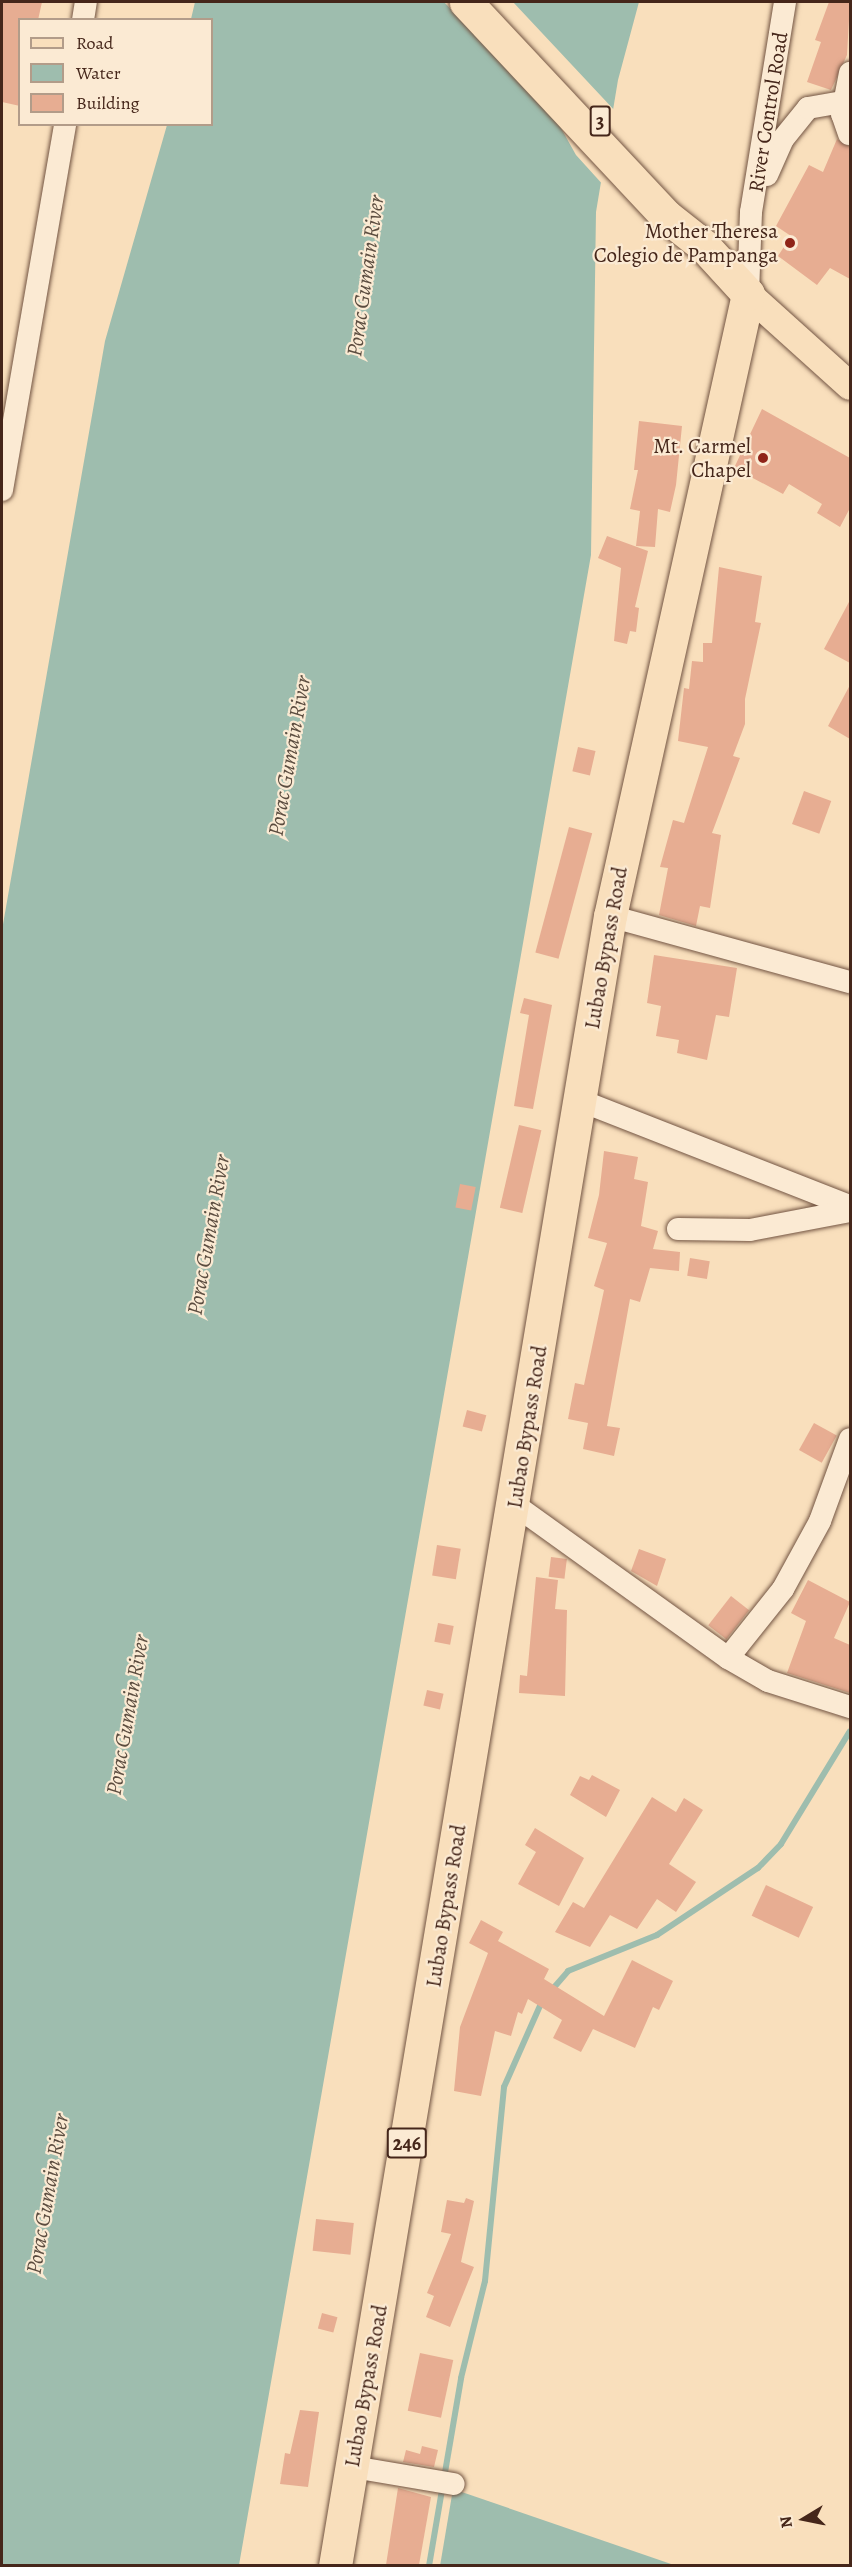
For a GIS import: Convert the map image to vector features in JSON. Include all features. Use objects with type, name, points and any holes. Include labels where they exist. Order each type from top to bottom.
[{"type":"highway","name":"3","points":[[466,2],[666,216],[704,246]]},
{"type":"highway","name":"3","points":[[490,2],[676,204],[704,246],[748,294]]},
{"type":"highway","name":"Lubao Bypass Road","points":[[335,2565],[515,1505],[610,916],[748,294]]},
{"type":"main road","name":"3","points":[[748,294],[850,386]]},
{"type":"street","points":[[83,18],[86,2]]},
{"type":"street","name":"River Control Road","points":[[748,294],[751,212],[785,2]]},
{"type":"street","points":[[849,134],[842,114],[850,73]]},
{"type":"street","points":[[751,212],[783,139],[808,108],[846,101]]},
{"type":"street","points":[[2,490],[65,126]]},
{"type":"street","points":[[610,916],[850,982]]},
{"type":"street","points":[[579,1100],[850,1206]]},
{"type":"street","points":[[678,1229],[750,1230],[850,1211]]},
{"type":"street","points":[[728,1658],[783,1589],[820,1521],[850,1439]]},
{"type":"street","points":[[515,1505],[728,1658],[768,1681],[850,1707]]},
{"type":"street","points":[[352,2467],[446,2484]]},
{"type":"water","name":"Porac Gumain River","points":[[195,2],[639,2],[618,80],[596,212],[591,555],[239,2565],[2,2566],[2,930],[105,341],[167,126],[213,126],[213,18],[191,18]]},
{"type":"water","points":[[453,2489],[674,2565],[440,2566]]},
{"type":"pier","points":[[444,2],[513,2],[616,112],[605,187],[576,155],[557,121]]},
{"type":"building","points":[[2,2],[42,2],[38,18],[18,18],[18,106],[2,102]]},
{"type":"building","points":[[829,2],[850,2],[847,55],[831,90],[807,82],[821,42],[815,40]]},
{"type":"building","points":[[837,139],[850,147],[850,279],[830,268],[817,285],[778,256],[791,236],[776,226],[809,165],[823,172]]},
{"type":"building","points":[[762,409],[850,458],[850,508],[840,527],[817,513],[822,504],[789,484],[783,494],[734,468]]},
{"type":"building","points":[[639,421],[682,426],[676,485],[670,512],[658,509],[655,547],[636,546],[640,511],[630,509],[638,470],[634,470]]},
{"type":"building","points":[[607,536],[648,551],[635,607],[639,608],[636,632],[630,631],[627,644],[614,641],[621,568],[598,558]]},
{"type":"building","points":[[719,567],[762,576],[755,622],[761,623],[745,699],[745,724],[733,756],[740,758],[712,833],[721,835],[710,908],[700,906],[696,926],[659,915],[668,868],[660,867],[673,820],[684,823],[708,747],[678,741],[684,688],[689,689],[692,661],[703,662],[703,643],[712,643]]},
{"type":"building","points":[[850,600],[850,663],[824,649]]},
{"type":"building","points":[[850,685],[850,739],[828,726]]},
{"type":"building","points":[[578,747],[596,751],[590,775],[572,771]]},
{"type":"building","points":[[804,791],[831,801],[819,834],[792,824]]},
{"type":"building","points":[[569,827],[592,833],[559,959],[535,953]]},
{"type":"building","points":[[654,955],[737,968],[729,1017],[716,1015],[707,1060],[677,1053],[679,1040],[656,1036],[661,1006],[647,1003]]},
{"type":"building","points":[[524,998],[552,1005],[533,1109],[514,1106],[529,1015],[520,1013]]},
{"type":"building","points":[[519,1125],[541,1130],[522,1213],[500,1208]]},
{"type":"building","points":[[604,1151],[638,1157],[634,1179],[648,1182],[641,1226],[658,1231],[653,1249],[680,1252],[679,1271],[650,1268],[640,1302],[630,1299],[607,1426],[620,1428],[614,1456],[583,1449],[588,1423],[568,1419],[575,1383],[584,1385],[604,1290],[594,1286],[607,1243],[588,1238],[599,1195]]},
{"type":"building","points":[[460,1184],[476,1187],[471,1211],[455,1208]]},
{"type":"building","points":[[690,1258],[710,1261],[707,1279],[687,1276]]},
{"type":"building","points":[[467,1410],[486,1415],[482,1432],[463,1426]]},
{"type":"building","points":[[814,1423],[837,1436],[822,1463],[799,1450]]},
{"type":"building","points":[[437,1545],[461,1549],[456,1579],[432,1576]]},
{"type":"building","points":[[639,1549],[666,1559],[657,1586],[631,1571]]},
{"type":"building","points":[[551,1557],[567,1559],[564,1579],[549,1577]]},
{"type":"building","points":[[536,1577],[558,1580],[555,1609],[567,1610],[565,1696],[519,1693],[520,1675],[527,1676]]},
{"type":"building","points":[[808,1580],[850,1602],[834,1638],[850,1645],[850,1693],[787,1673],[806,1621],[791,1613]]},
{"type":"building","points":[[731,1596],[749,1610],[726,1639],[708,1625]]},
{"type":"building","points":[[438,1623],[454,1626],[450,1645],[434,1642]]},
{"type":"building","points":[[427,1690],[444,1694],[440,1709],[423,1706]]},
{"type":"building","points":[[592,1775],[620,1790],[606,1817],[570,1795],[580,1776],[589,1780]]},
{"type":"building","points":[[652,1797],[676,1812],[684,1798],[703,1810],[669,1864],[696,1882],[676,1912],[657,1899],[637,1929],[610,1915],[590,1947],[555,1932],[573,1902],[584,1908]]},
{"type":"building","points":[[535,1828],[584,1858],[559,1906],[518,1884],[536,1852],[525,1845]]},
{"type":"building","points":[[766,1885],[813,1907],[799,1938],[752,1916]]},
{"type":"building","points":[[481,1920],[503,1932],[498,1941],[549,1969],[544,1979],[604,2016],[632,1960],[673,1981],[659,2010],[653,2007],[635,2048],[593,2029],[581,2052],[553,2038],[562,2020],[528,1999],[522,2014],[518,2012],[511,2036],[495,2031],[481,2096],[454,2091],[460,2027],[488,1953],[469,1943]]},
{"type":"building","points":[[466,2198],[474,2201],[461,2262],[474,2267],[450,2327],[426,2317],[434,2296],[427,2293],[451,2234],[441,2232],[447,2200],[464,2203]]},
{"type":"building","points":[[316,2219],[354,2223],[350,2255],[313,2251]]},
{"type":"building","points":[[322,2313],[337,2317],[333,2333],[318,2328]]},
{"type":"building","points":[[420,2353],[453,2360],[441,2418],[408,2411]]},
{"type":"building","points":[[300,2410],[319,2412],[308,2487],[280,2484],[285,2453],[290,2454]]},
{"type":"building","points":[[422,2446],[438,2450],[434,2467],[403,2462],[406,2450],[420,2454]]},
{"type":"building","points":[[398,2488],[431,2497],[419,2565],[386,2565]]},
{"type":"waterway","points":[[550,1992],[568,1971],[657,1935],[758,1868],[781,1844],[850,1731]]},
{"type":"waterway","points":[[429,2566],[461,2378],[485,2281],[504,2087],[543,1999]]},
{"type":"place","name":"Mother Theresa Colegio de Pampanga","points":[[790,243]]},
{"type":"place","name":"Mt. Carmel Chapel","points":[[763,458]]}]
